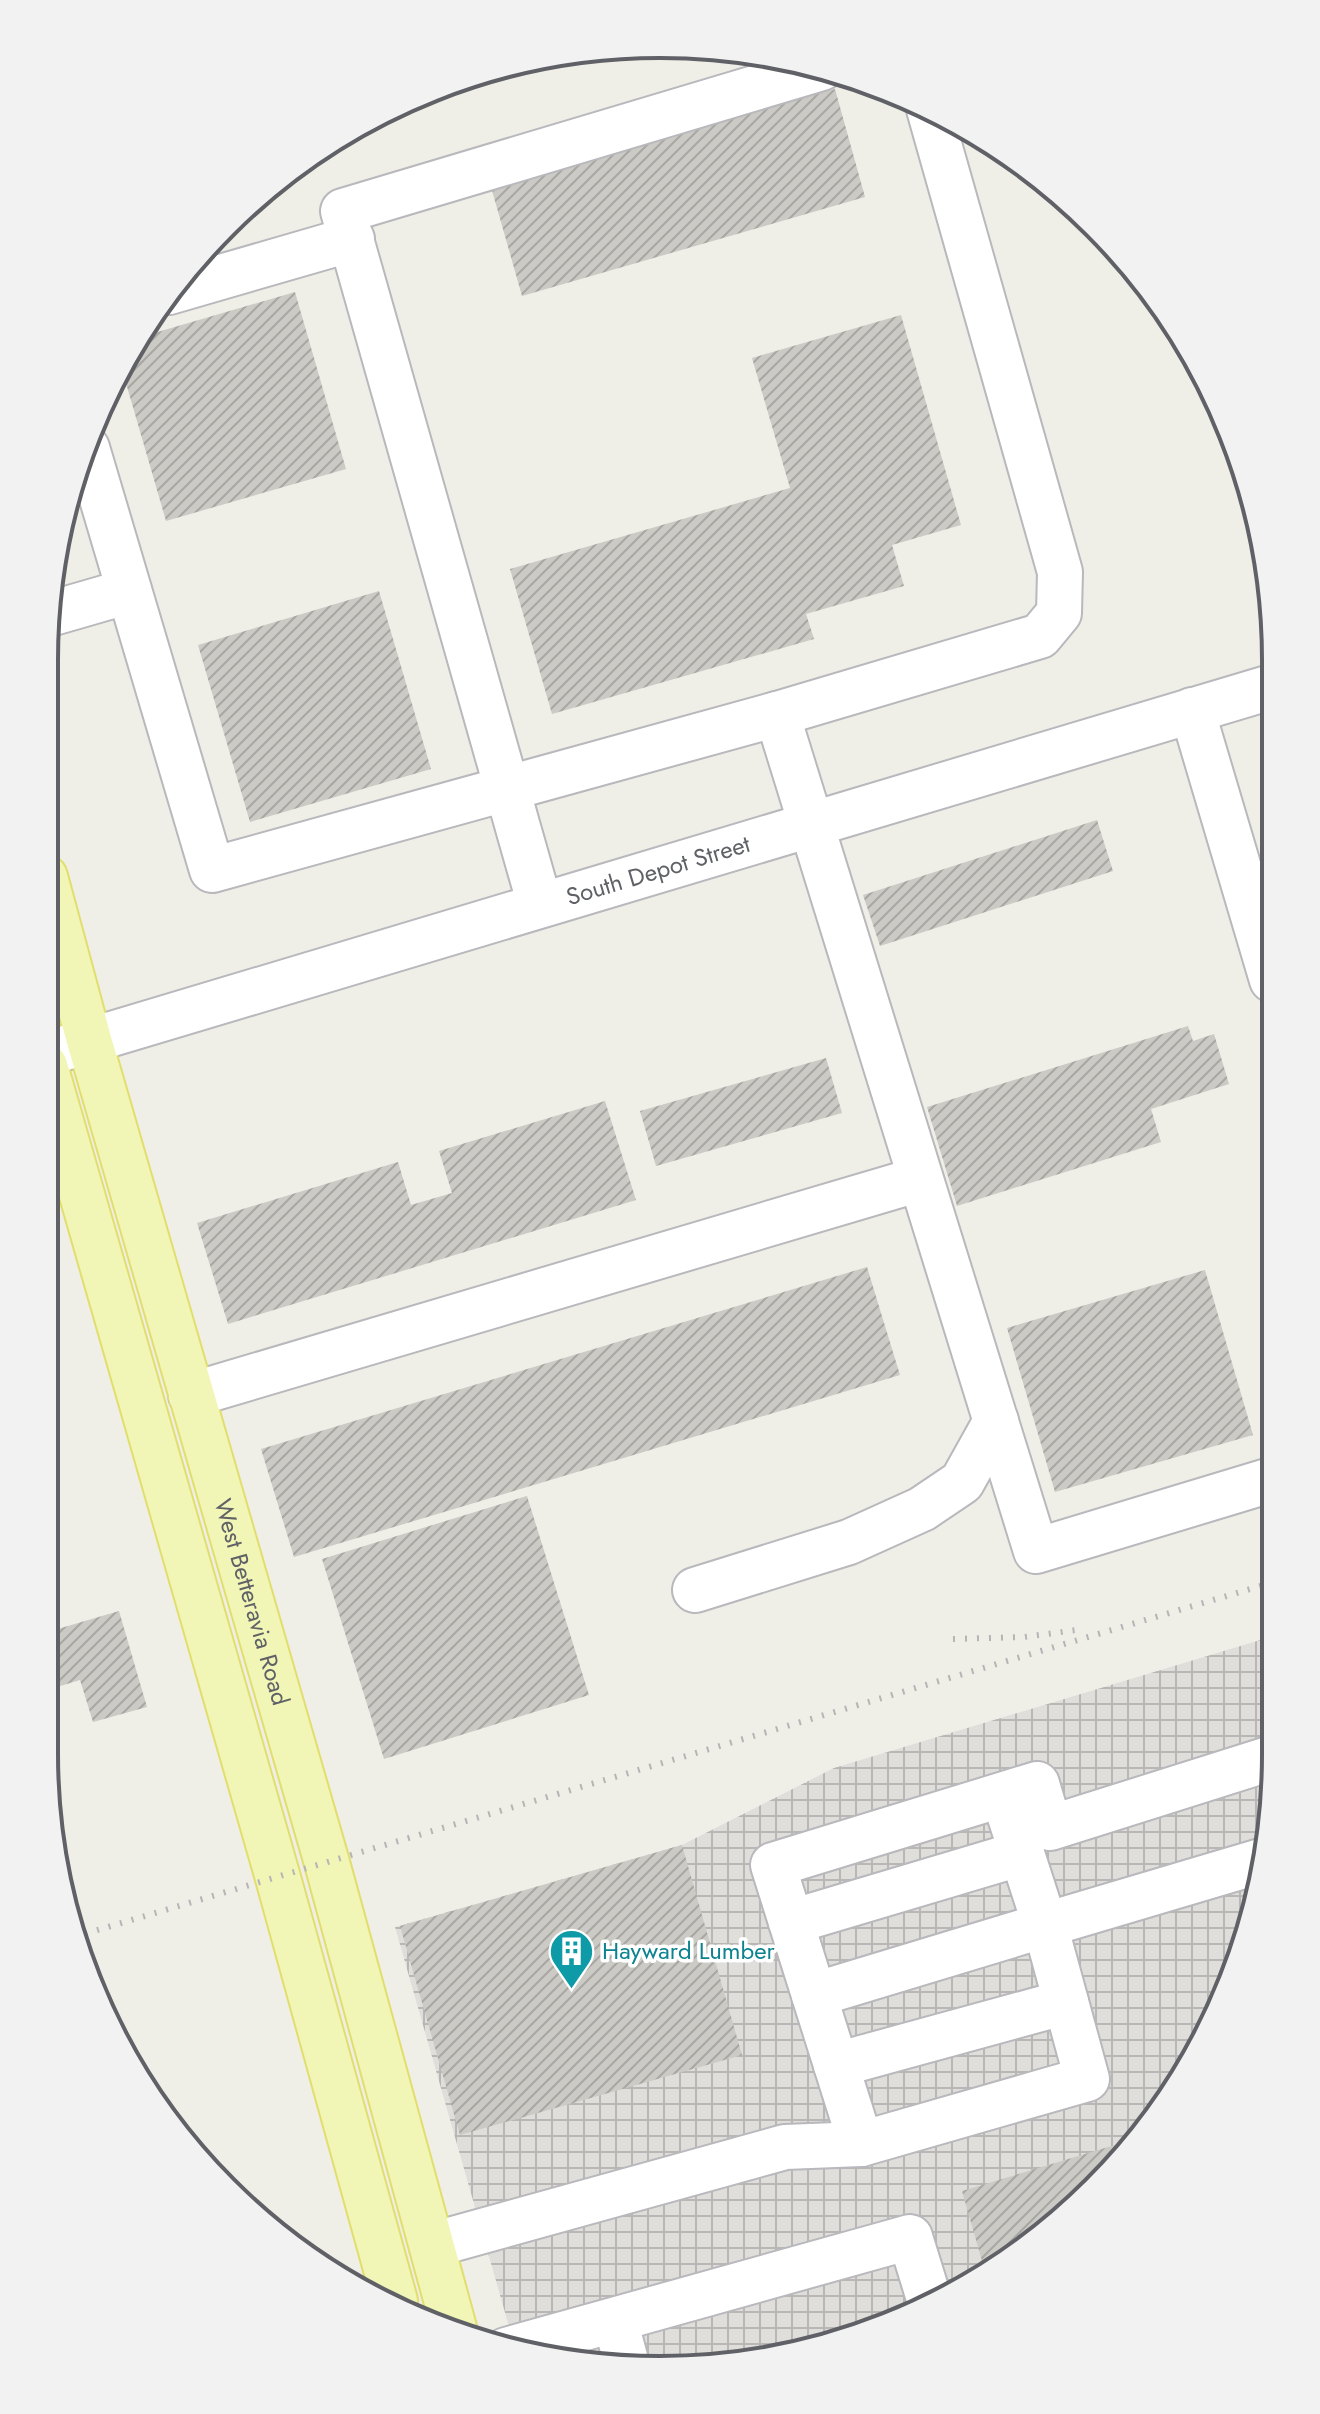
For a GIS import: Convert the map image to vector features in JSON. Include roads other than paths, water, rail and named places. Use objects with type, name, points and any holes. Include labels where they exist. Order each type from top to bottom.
[{"type":"main road","name":"West Betteravia Road","points":[[58,925],[327,1863],[451,2318]]},
{"type":"main road","name":"West Betteravia Road","points":[[58,1111],[278,1878],[393,2293]]},
{"type":"street","points":[[540,905],[343,211],[799,75]]},
{"type":"street","points":[[91,463],[212,870],[507,791],[1040,636],[1059,613],[1060,572],[933,124]]},
{"type":"street","points":[[188,286],[352,239]]},
{"type":"street","points":[[60,611],[129,591]]},
{"type":"street","name":"South Depot Street","points":[[58,1050],[1262,690]]},
{"type":"street","points":[[1192,710],[1262,946]]},
{"type":"street","points":[[777,714],[1036,1551],[1262,1483]]},
{"type":"street","points":[[191,1395],[920,1179]]},
{"type":"street","points":[[695,1590],[849,1542],[922,1509],[962,1482],[996,1421]]},
{"type":"street","points":[[861,2144],[773,1865],[1037,1784],[1050,1828],[1262,1761]]},
{"type":"street","points":[[432,2245],[785,2147],[861,2144],[1087,2079],[1045,1925],[1003,1795]]},
{"type":"street","points":[[791,1922],[1022,1853]]},
{"type":"street","points":[[814,1995],[1251,1864]]},
{"type":"street","points":[[836,2065],[1066,2002]]},
{"type":"street","points":[[535,2342],[910,2237],[927,2293]]},
{"type":"street","points":[[615,2320],[624,2355]]},
{"type":"railway","points":[[86,1934],[1262,1586]]},
{"type":"railway","points":[[953,1639],[1024,1637],[1084,1629]]},
{"type":"place","name":"Hayward Lumber","points":[[571,1990]]}]
